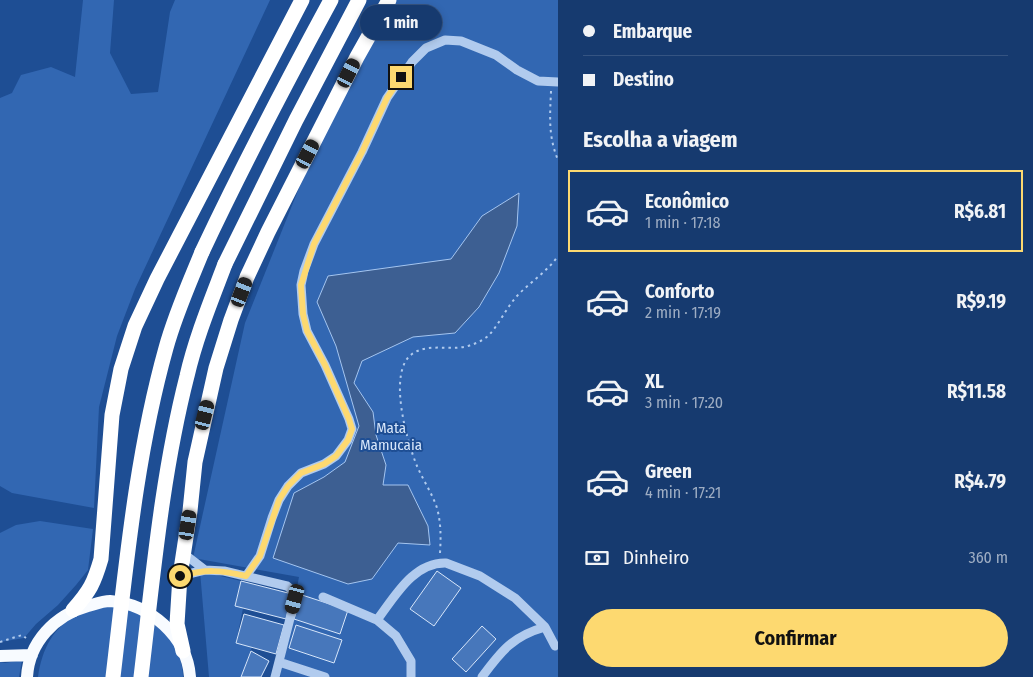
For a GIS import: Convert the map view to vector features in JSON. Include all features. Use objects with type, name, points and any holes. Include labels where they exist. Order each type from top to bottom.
[{"type":"highway","points":[[73,610],[88,595],[101,559],[112,415],[121,370],[135,326],[157,279],[302,0]]},
{"type":"highway","points":[[113,677],[140,463],[166,347],[202,252],[267,120],[330,0]]},
{"type":"highway","points":[[141,677],[176,422],[187,374],[202,324],[225,264],[296,120],[359,0]]},
{"type":"highway","points":[[183,651],[177,624],[180,576],[195,462],[216,368],[231,320],[247,278],[268,232],[357,57],[389,0]]},
{"type":"main road","points":[[27,677],[34,650],[48,628],[73,610],[109,601],[124,604],[148,613],[175,635],[183,651],[190,677]]},
{"type":"main road","points":[[0,656],[34,650]]},
{"type":"lane","points":[[246,576],[260,556],[279,500],[288,486],[301,473],[324,464],[336,456],[348,440],[352,429],[325,365],[307,331],[303,314],[301,285],[314,244],[362,152],[387,98],[412,62],[426,48],[445,40],[461,41],[496,55],[538,81],[555,82]]},
{"type":"lane","points":[[183,553],[205,570]]},
{"type":"lane","points":[[377,620],[412,575],[440,563],[446,563],[480,576],[515,598],[545,628],[555,646]]},
{"type":"lane","points":[[180,576],[205,570],[224,571],[287,586],[295,595],[275,677]]},
{"type":"lane","points":[[323,597],[377,620],[396,636],[411,661],[411,677]]},
{"type":"lane","points":[[482,677],[504,650],[516,639],[528,632],[545,628]]},
{"type":"lane","points":[[279,662],[325,677]]},
{"type":"path","points":[[555,82],[549,124],[552,144],[558,160]]},
{"type":"path","points":[[440,563],[441,538],[439,516],[416,465],[406,431],[401,398],[402,366],[411,354],[424,349],[468,346],[481,341],[492,331],[517,296],[546,270],[558,256]]},
{"type":"path","points":[[0,642],[22,635],[34,650]]},
{"type":"green space","points":[[83,0],[114,0],[110,53],[131,94],[158,92],[170,12],[175,0],[270,0],[135,289],[117,336],[99,407],[94,508],[12,493],[0,486],[0,98],[12,93],[21,75],[51,67],[75,77]]},
{"type":"green space","name":"Mata Mamucaia","points":[[388,0],[558,0],[558,677],[280,677],[299,577],[193,558],[245,323],[299,188]]},
{"type":"green space","points":[[40,521],[93,529],[88,570],[58,605],[36,624],[24,638],[0,642],[0,533],[16,525]]},
{"type":"green space","points":[[200,571],[241,581],[235,605],[243,608],[236,643],[252,647],[241,677],[209,677]]},
{"type":"green space","points":[[106,606],[134,610],[161,628],[175,646],[182,666],[183,677],[38,677],[46,648],[62,625],[82,612]]},
{"type":"green space","points":[[22,660],[19,677],[0,677],[0,662]]},
{"type":"shaded area","points":[[519,193],[517,226],[499,273],[479,307],[455,333],[413,337],[362,361],[354,383],[373,412],[376,435],[386,465],[383,485],[408,485],[428,526],[430,545],[398,543],[372,579],[348,584],[273,558],[294,493],[324,477],[345,462],[359,426],[336,346],[317,302],[328,276],[451,259],[482,216]]},
{"type":"building","points":[[437,571],[461,588],[434,626],[410,609]]},
{"type":"building","points":[[241,581],[292,594],[286,619],[235,606]]},
{"type":"building","points":[[302,595],[348,610],[340,634],[294,619]]},
{"type":"building","points":[[244,614],[284,625],[276,654],[236,643]]},
{"type":"building","points":[[296,625],[342,640],[334,663],[289,648]]},
{"type":"building","points":[[482,626],[496,639],[466,672],[452,659]]},
{"type":"building","points":[[251,651],[269,661],[261,677],[241,677]]},
{"type":"route","points":[[180,576],[205,570],[224,571],[246,576],[260,556],[279,500],[288,486],[301,473],[324,464],[336,456],[348,440],[352,429],[349,419],[338,398],[325,365],[307,331],[303,314],[301,285],[314,244],[362,152],[387,98],[401,77]]}]
